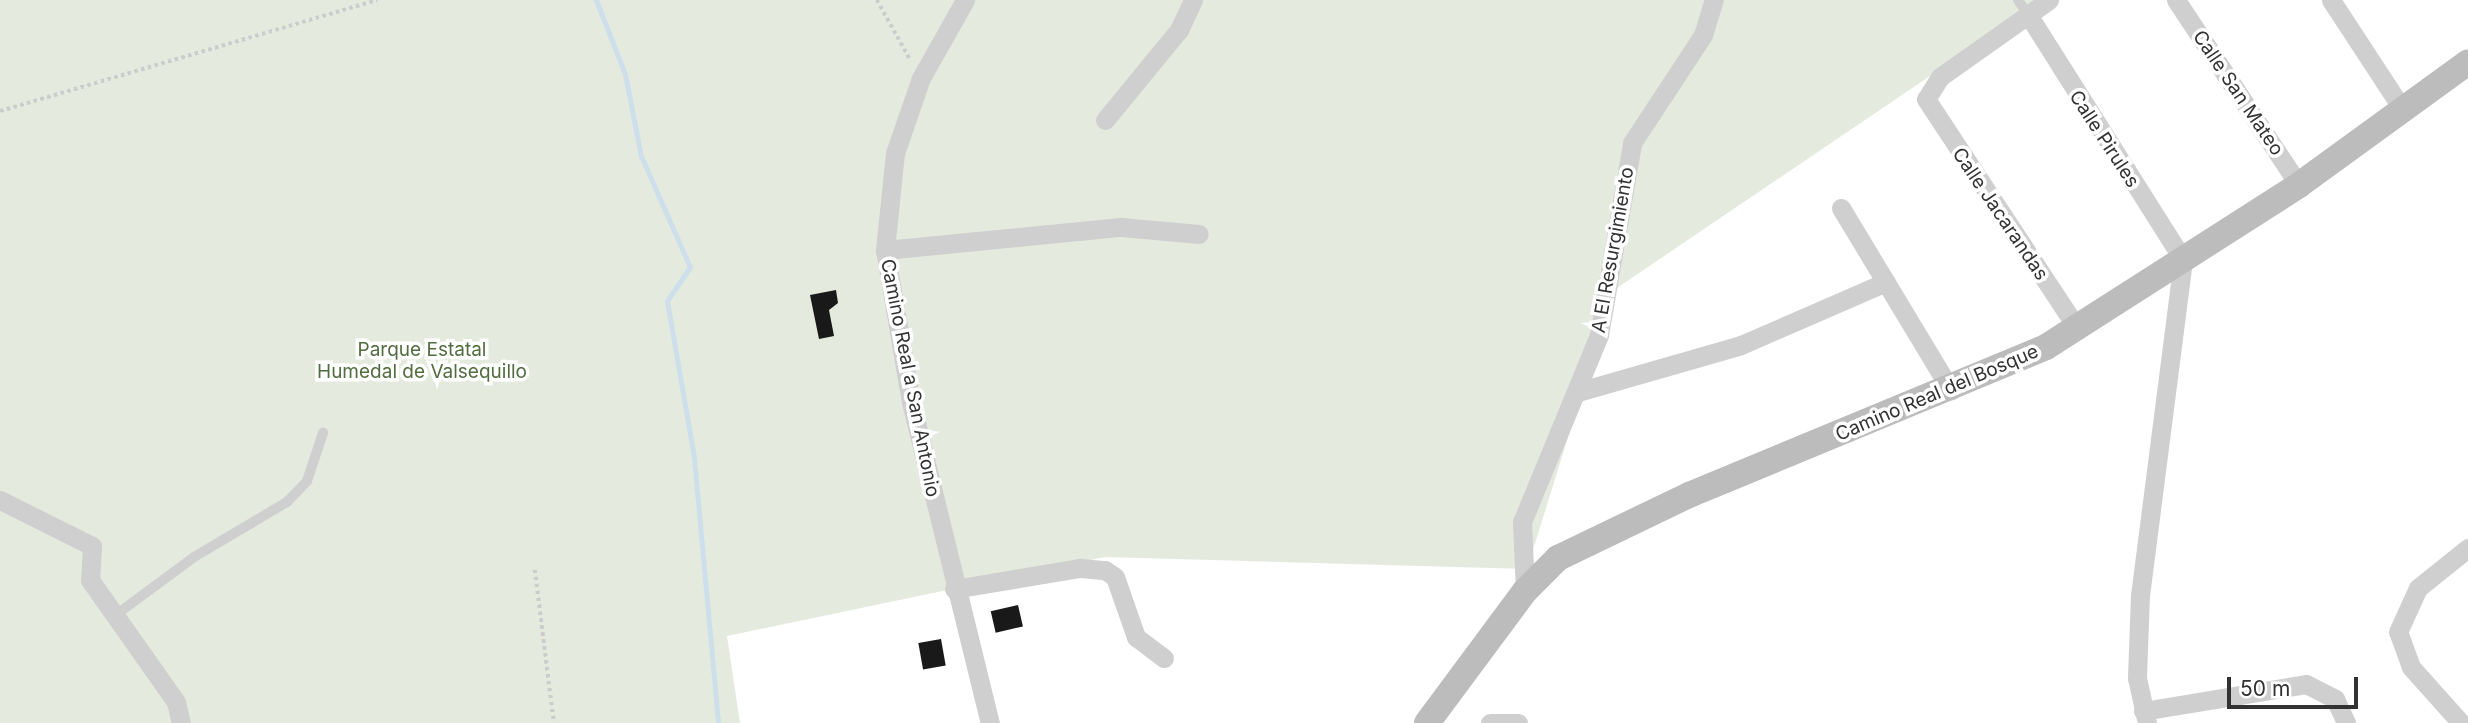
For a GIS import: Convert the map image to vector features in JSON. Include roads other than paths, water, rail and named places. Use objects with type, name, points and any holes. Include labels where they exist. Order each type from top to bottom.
[{"type":"street","name":"Camino Real a San Antonio","points":[[965,0],[921,78],[886,194],[885,250],[911,402],[954,589],[990,723]]},
{"type":"street","points":[[1105,120],[1179,30],[1193,0]]},
{"type":"street","name":"A El Resurgimiento","points":[[1525,591],[1522,522],[1581,391],[1610,288],[1632,143],[1703,35],[1714,0]]},
{"type":"street","points":[[2023,8],[2049,0]]},
{"type":"street","name":"Calle San Mateo","points":[[2176,0],[2299,185]]},
{"type":"street","points":[[2330,0],[2403,110]]},
{"type":"street","name":"Calle Jacarandas","points":[[2023,8],[1940,77],[1926,99],[2077,328]]},
{"type":"street","name":"Calle Pirules","points":[[2023,8],[2183,260]]},
{"type":"street","name":"Camino Real del Bosque","points":[[1525,591],[1558,558],[1610,531],[1951,390],[2077,328],[2299,185],[2468,62]]},
{"type":"street","points":[[1842,208],[1951,390]]},
{"type":"street","points":[[885,250],[1121,227],[1199,234]]},
{"type":"street","points":[[2183,260],[2140,594],[2137,678],[2145,717],[2306,684],[2335,699],[2346,723]]},
{"type":"street","points":[[1581,391],[1741,345],[1886,282]]},
{"type":"street","points":[[0,500],[89,542],[90,580],[117,614],[176,702],[181,723]]},
{"type":"street","points":[[2461,723],[2411,667],[2398,632],[2418,588],[2468,548]]},
{"type":"street","points":[[954,589],[1080,568],[1105,570],[1115,577],[1136,637],[1164,658]]},
{"type":"street","points":[[1427,723],[1525,591]]},
{"type":"street","points":[[1490,723],[1518,723]]},
{"type":"lane","points":[[117,614],[293,497],[307,481],[323,433]]},
{"type":"waterway","points":[[596,0],[625,74],[641,156],[690,267],[667,301],[694,458],[718,723]]},
{"type":"park label","name":"Parque Estatal Humedal de Valsequillo","points":[[422,361]]}]
